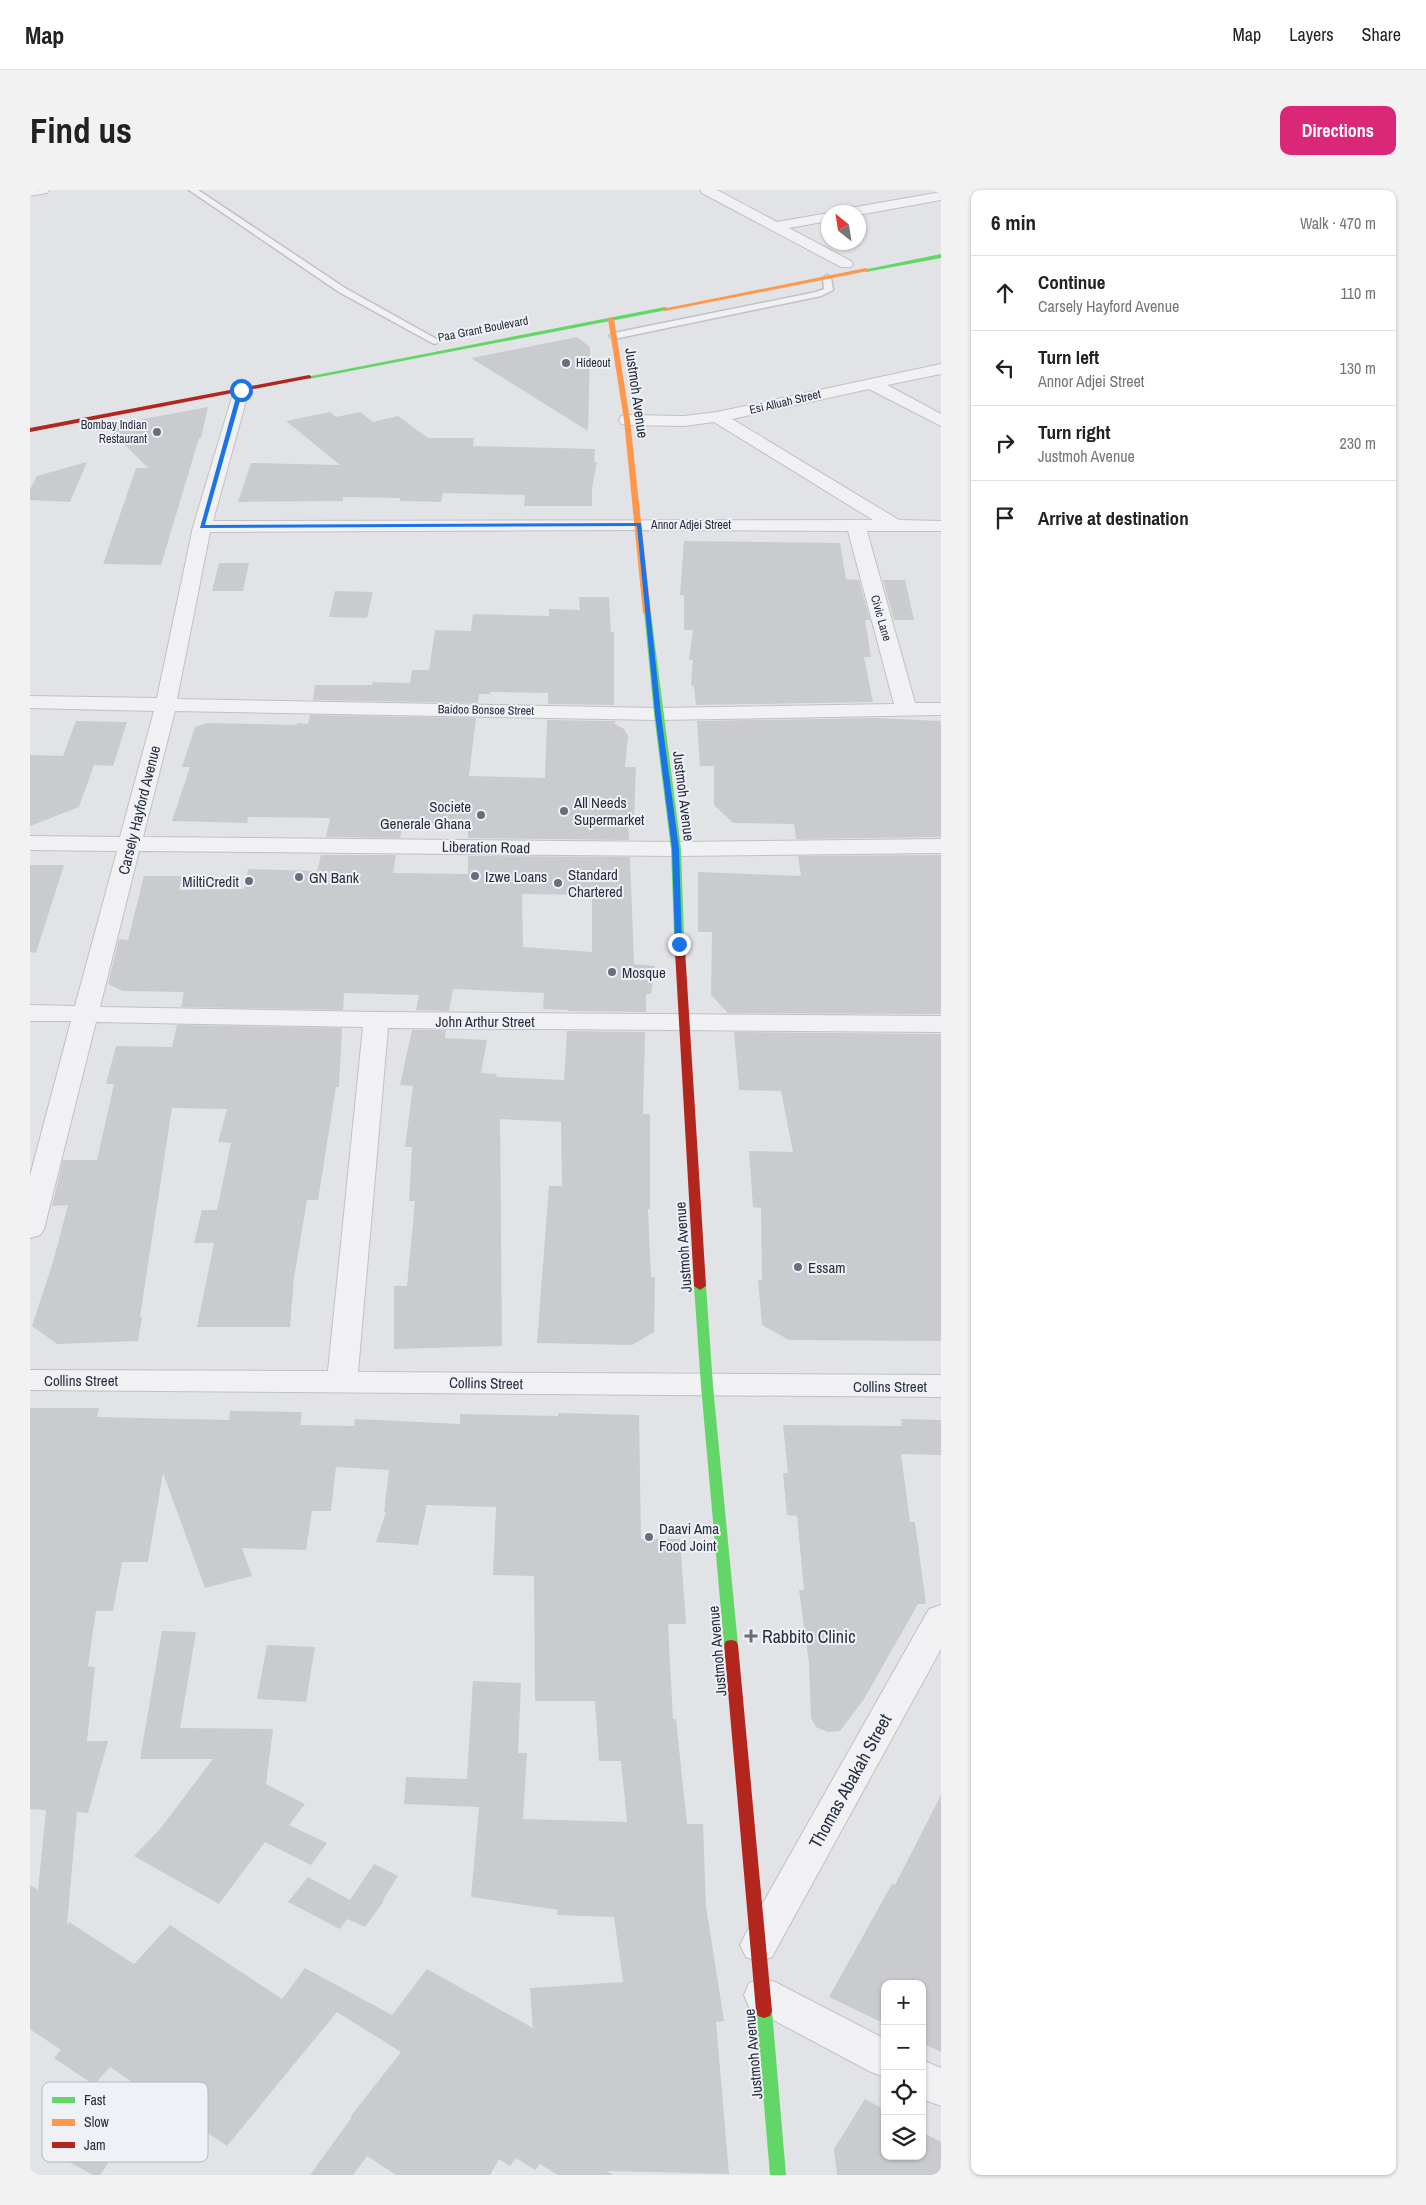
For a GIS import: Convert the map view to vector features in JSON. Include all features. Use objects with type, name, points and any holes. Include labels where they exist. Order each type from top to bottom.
[{"type":"street","points":[[30,192],[42,190]]},
{"type":"street","points":[[707,190],[846,264]]},
{"type":"street","points":[[866,209],[941,196]]},
{"type":"street","points":[[776,226],[821,217]]},
{"type":"street","name":"Paa Grant Boulevard","points":[[320,363],[941,245]]},
{"type":"street","name":"Paa Grant Boulevard","points":[[30,430],[941,256]]},
{"type":"street","name":"Justmoh Avenue","points":[[611,319],[627,420],[658,714],[676,849],[683,1022],[707,1386],[759,1945],[778,2175]]},
{"type":"street","name":"Esi Alluah Street","points":[[627,420],[684,422],[717,417],[941,368]]},
{"type":"street","points":[[870,383],[941,421]]},
{"type":"street","name":"Carsely Hayford Avenue","points":[[30,1229],[166,704],[202,527],[241,390]]},
{"type":"street","points":[[717,417],[895,526]]},
{"type":"street","name":"Annor Adjei Street","points":[[202,527],[639,524],[941,526]]},
{"type":"street","name":"Civic Lane","points":[[856,526],[906,709]]},
{"type":"street","name":"Baidoo Bonsoe Street","points":[[30,702],[658,714],[941,709]]},
{"type":"street","name":"Liberation Road","points":[[30,843],[676,849],[941,846]]},
{"type":"street","name":"John Arthur Street","points":[[30,1013],[376,1020],[941,1024]]},
{"type":"street","points":[[342,1382],[376,1020]]},
{"type":"street","name":"Collins Street","points":[[30,1380],[707,1386],[941,1386]]},
{"type":"street","name":"Thomas Abakah Street","points":[[759,1945],[941,1618]]},
{"type":"street","points":[[763,1995],[881,2057]]},
{"type":"street","points":[[926,2080],[941,2088]]},
{"type":"lane","points":[[193,190],[342,290],[435,341]]},
{"type":"lane","points":[[614,336],[818,294],[829,290],[827,278]]},
{"type":"building","points":[[577,337],[590,347],[588,431],[471,358]]},
{"type":"building","points":[[208,407],[201,438],[199,438],[161,565],[103,564],[136,468],[148,468],[106,426]]},
{"type":"building","points":[[330,412],[336,417],[360,412],[373,422],[398,416],[428,438],[474,438],[473,446],[595,449],[594,462],[597,462],[592,488],[592,506],[524,506],[525,495],[443,493],[441,502],[400,501],[400,498],[343,497],[343,501],[238,502],[251,463],[340,465],[286,421]]},
{"type":"building","points":[[87,462],[70,502],[30,500],[30,489],[37,476]]},
{"type":"building","points":[[684,541],[840,543],[846,579],[859,580],[870,620],[865,620],[871,657],[864,657],[873,702],[696,705],[694,687],[691,685],[693,660],[689,660],[693,630],[684,630],[684,595],[680,595]]},
{"type":"building","points":[[219,563],[249,563],[243,591],[212,591]]},
{"type":"building","points":[[883,580],[905,580],[914,620],[894,620]]},
{"type":"building","points":[[335,591],[373,592],[367,618],[329,617]]},
{"type":"building","points":[[579,597],[609,597],[611,632],[614,632],[614,705],[548,704],[548,693],[490,692],[490,694],[479,694],[478,703],[313,700],[315,685],[372,685],[373,682],[410,683],[412,670],[429,670],[435,630],[471,631],[473,614],[549,616],[549,609],[580,610]]},
{"type":"building","points":[[310,715],[476,718],[469,776],[545,778],[547,720],[615,721],[615,724],[624,729],[628,736],[625,767],[636,767],[634,822],[628,821],[629,840],[468,838],[468,824],[403,823],[400,838],[326,837],[330,818],[248,817],[247,823],[172,821],[190,767],[182,767],[195,727],[207,723],[308,724]]},
{"type":"building","points":[[875,718],[941,721],[941,837],[796,839],[794,824],[733,823],[714,805],[714,766],[700,766],[697,721]]},
{"type":"building","points":[[76,721],[127,722],[113,766],[94,765],[79,807],[30,826],[30,755],[63,756]]},
{"type":"building","points":[[321,855],[396,855],[393,873],[468,874],[468,856],[630,857],[634,964],[655,966],[651,994],[646,994],[646,1012],[543,1009],[544,993],[453,989],[449,1011],[416,1010],[419,995],[344,993],[343,1010],[181,1007],[184,992],[123,991],[108,984],[119,939],[128,940],[144,876],[182,876],[179,890],[244,889],[248,869],[317,871]],"holes":[[[522,894],[592,895],[592,952],[523,947]]]},
{"type":"building","points":[[941,855],[941,1014],[728,1013],[711,995],[712,932],[698,932],[698,872],[801,876],[798,856]]},
{"type":"building","points":[[30,865],[64,865],[36,953],[30,952]]},
{"type":"building","points":[[177,1025],[342,1028],[339,1087],[336,1087],[318,1200],[307,1200],[294,1278],[290,1327],[197,1327],[214,1243],[194,1243],[202,1210],[217,1210],[231,1143],[218,1142],[227,1109],[172,1108],[138,1341],[57,1344],[32,1326],[53,1262],[68,1205],[52,1206],[63,1160],[97,1160],[114,1084],[106,1084],[116,1046],[172,1047]]},
{"type":"building","points":[[412,1030],[446,1030],[445,1038],[487,1040],[481,1073],[497,1074],[496,1077],[564,1080],[567,1031],[645,1032],[643,1114],[650,1114],[650,1209],[648,1209],[651,1277],[655,1277],[654,1332],[632,1345],[537,1343],[549,1186],[562,1186],[561,1122],[500,1119],[502,1346],[394,1349],[394,1286],[407,1286],[415,1201],[409,1201],[412,1147],[405,1147],[413,1086],[400,1085]]},
{"type":"building","points":[[734,1032],[941,1034],[941,1341],[789,1340],[762,1325],[758,1280],[762,1280],[761,1208],[753,1207],[749,1151],[793,1152],[781,1091],[739,1090]]},
{"type":"building","points":[[30,1408],[99,1408],[97,1417],[229,1420],[230,1411],[302,1412],[300,1425],[354,1426],[355,1419],[460,1424],[460,1414],[558,1416],[558,1413],[639,1415],[641,1539],[680,1539],[686,1624],[668,1624],[673,1719],[676,1719],[687,1824],[703,1824],[706,1906],[724,2021],[716,2022],[729,2174],[607,2171],[613,2175],[558,2175],[540,2164],[535,2170],[516,2158],[510,2166],[499,2159],[490,2175],[396,2175],[367,2156],[353,2175],[310,2175],[351,2116],[401,2052],[337,2012],[227,2146],[208,2133],[208,2082],[132,2082],[110,2067],[97,2082],[90,2082],[54,2058],[61,2050],[30,2029],[30,1885],[38,1890],[46,1810],[30,1809]],"holes":[[[336,1467],[389,1470],[384,1512],[386,1512],[376,1542],[418,1545],[427,1505],[496,1507],[493,1575],[534,1576],[535,1701],[595,1701],[599,1761],[621,1761],[627,1822],[523,1819],[527,1753],[518,1753],[521,1683],[473,1681],[467,1779],[406,1777],[404,1804],[479,1807],[471,1897],[558,1910],[557,1915],[614,1917],[623,1982],[530,1988],[533,2028],[427,1969],[392,2015],[305,1968],[282,1999],[170,1925],[134,1964],[69,1922],[67,1924],[77,1812],[88,1813],[108,1741],[87,1741],[95,1667],[88,1666],[96,1611],[113,1611],[122,1562],[148,1562],[163,1473],[205,1588],[252,1576],[242,1548],[306,1550],[312,1511],[331,1511]]]},
{"type":"building","points":[[901,1419],[941,1420],[941,1455],[901,1454],[910,1522],[915,1522],[926,1604],[918,1604],[864,1699],[840,1731],[828,1732],[816,1727],[811,1718],[809,1663],[799,1590],[804,1590],[797,1516],[787,1515],[783,1473],[788,1473],[783,1425],[902,1426]]},
{"type":"building","points":[[162,1631],[196,1632],[180,1728],[273,1729],[266,1784],[305,1804],[289,1825],[327,1843],[311,1865],[265,1842],[219,1904],[134,1856],[160,1829],[213,1759],[140,1759]]},
{"type":"building","points":[[267,1645],[315,1647],[306,1702],[257,1699]]},
{"type":"building","points":[[941,1795],[941,2052],[926,2045],[926,1980],[881,1980],[881,2022],[829,1997],[892,1884],[895,1885]]},
{"type":"building","points":[[374,1864],[398,1876],[384,1901],[365,1927],[347,1919],[340,1929],[288,1902],[308,1877],[350,1900]]},
{"type":"building","points":[[865,2099],[881,2108],[881,2160],[926,2160],[926,2134],[941,2142],[941,2175],[837,2175],[834,2149]]},
{"type":"building","points":[[69,2162],[109,2162],[100,2175],[93,2175]]},
{"type":"traffic: fast","points":[[866,270],[941,256]]},
{"type":"traffic: fast","points":[[309,377],[665,309]]},
{"type":"traffic: fast","points":[[647,613],[676,849],[679,934]]},
{"type":"traffic: fast","points":[[700,1286],[707,1386],[731,1645]]},
{"type":"traffic: fast","points":[[764,2011],[778,2175]]},
{"type":"traffic: slow","points":[[665,309],[866,270]]},
{"type":"traffic: slow","points":[[611,319],[627,420],[647,613]]},
{"type":"traffic: jam","points":[[30,430],[309,377]]},
{"type":"traffic: jam","points":[[679,934],[700,1286]]},
{"type":"traffic: jam","points":[[731,1645],[764,2011]]},
{"type":"place","name":"Hideout","points":[[566,363]]},
{"type":"place","name":"Bombay Indian Restaurant","points":[[157,432]]},
{"type":"place","name":"All Needs Supermarket","points":[[564,811]]},
{"type":"place","name":"Societe Generale Ghana","points":[[481,815]]},
{"type":"place","name":"Izwe Loans","points":[[475,876]]},
{"type":"place","name":"GN Bank","points":[[299,877]]},
{"type":"place","name":"MiltiCredit","points":[[249,881]]},
{"type":"place","name":"Standard Chartered","points":[[558,883]]},
{"type":"place","name":"Mosque","points":[[612,972]]},
{"type":"place","name":"Essam","points":[[798,1267]]},
{"type":"place","name":"Daavi Ama Food Joint","points":[[649,1537]]},
{"type":"place","name":"Rabbito Clinic","points":[[751,1636]]},
{"type":"route","points":[[241,390],[202,527],[639,524],[658,714],[676,849],[679,944]]}]
